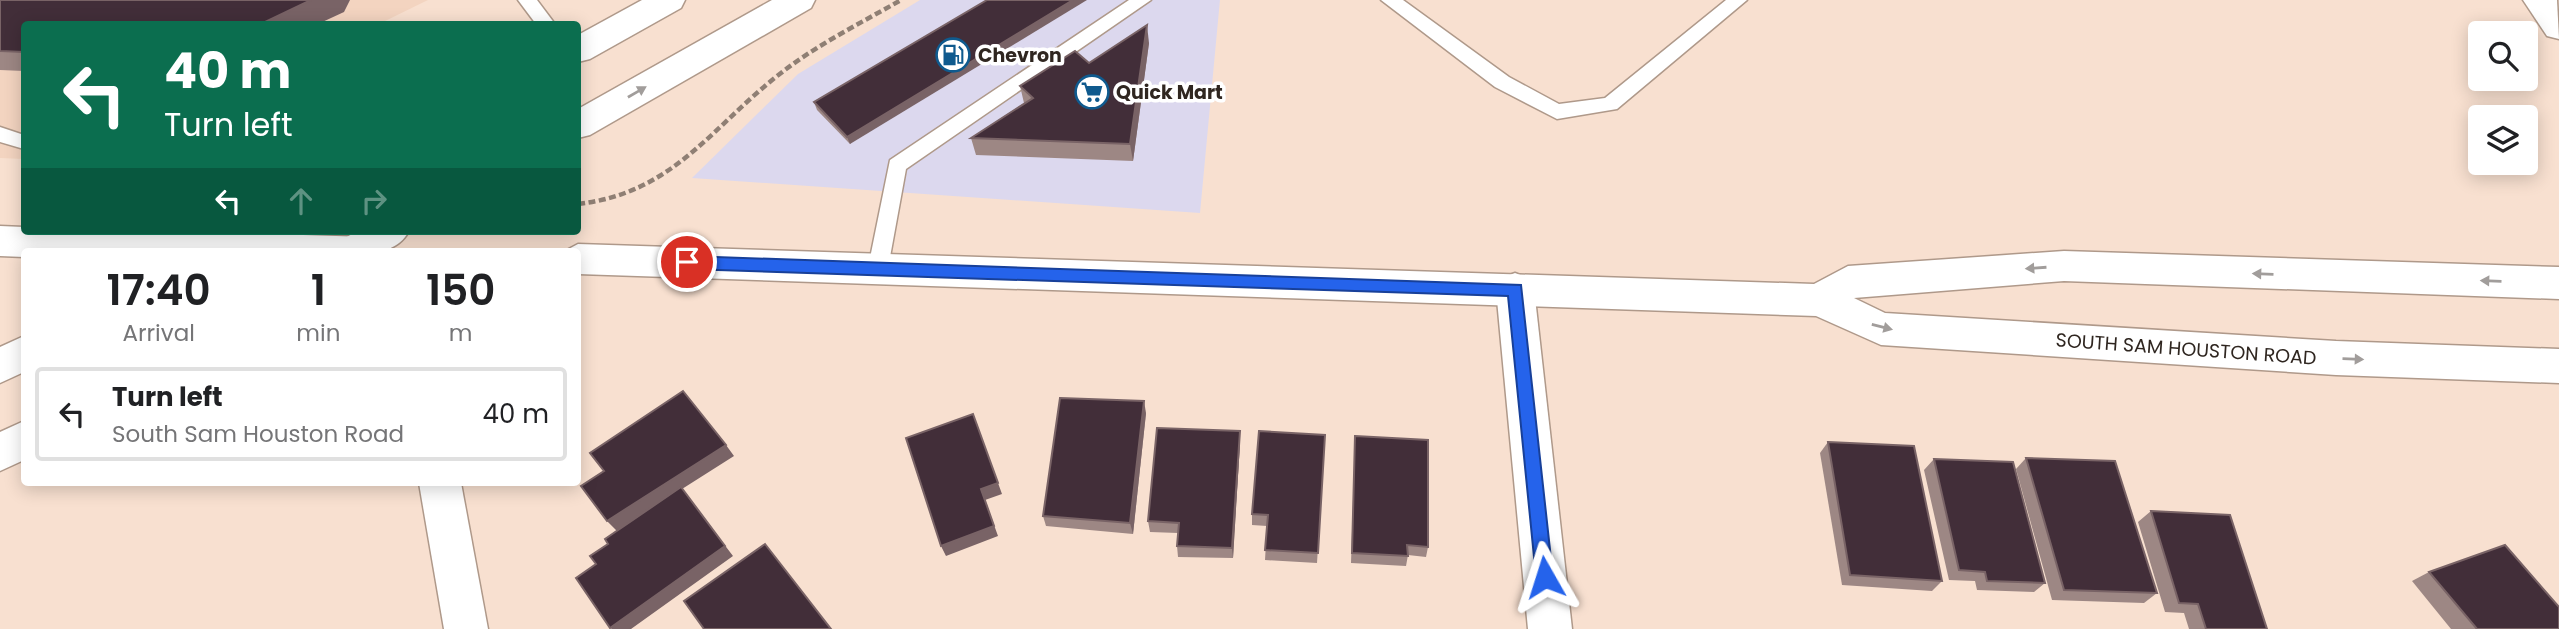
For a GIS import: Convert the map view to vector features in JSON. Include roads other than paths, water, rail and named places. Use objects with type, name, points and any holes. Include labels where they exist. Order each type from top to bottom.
[{"type":"street","points":[[581,48],[669,0]]},
{"type":"street","points":[[581,123],[799,0]]},
{"type":"street","points":[[2539,0],[2559,27]]},
{"type":"street","points":[[360,248],[383,235]]},
{"type":"street","points":[[18,238],[227,243],[297,248]]},
{"type":"street","name":"SOUTH SAM HOUSTON ROAD","points":[[581,259],[1820,300],[1881,329],[2336,358],[2559,366]]},
{"type":"street","points":[[1820,300],[1848,282],[2064,266],[2559,283]]},
{"type":"street","points":[[1515,289],[1550,629]]},
{"type":"street","points":[[0,366],[21,355]]},
{"type":"street","points":[[0,453],[21,441]]},
{"type":"street","points":[[441,486],[466,629]]},
{"type":"lane","points":[[527,0],[544,21]]},
{"type":"lane","points":[[878,268],[897,165],[1142,0]]},
{"type":"lane","points":[[1390,0],[1502,82],[1557,112],[1610,104],[1738,0]]},
{"type":"lane","points":[[0,134],[21,141]]},
{"type":"place","name":"Chevron","points":[[953,55]]},
{"type":"place","name":"Quick Mart","points":[[1092,92]]}]
